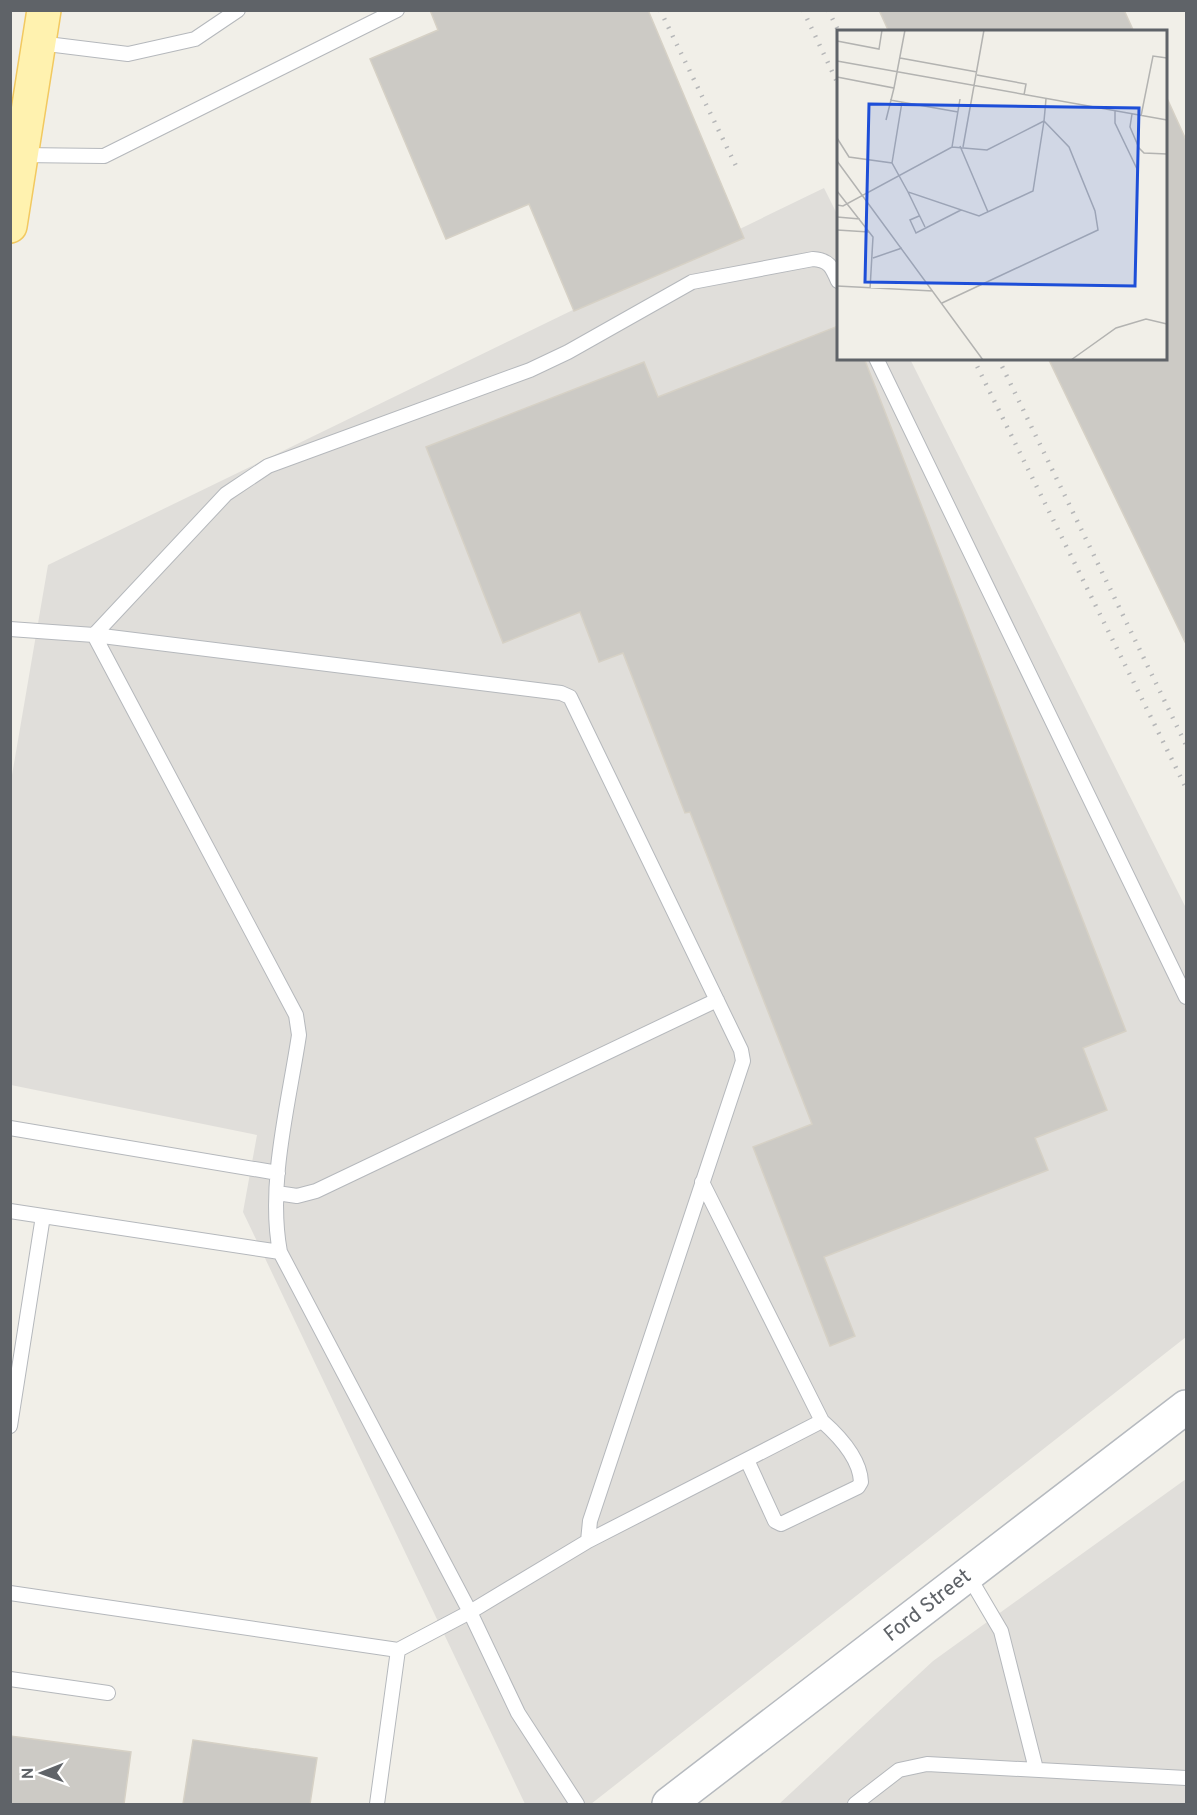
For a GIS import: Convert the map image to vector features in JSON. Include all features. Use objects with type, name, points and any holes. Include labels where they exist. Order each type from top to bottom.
[{"type":"main road","points":[[10,226],[44,10]]},
{"type":"main road","name":"Ford Street","points":[[669,1804],[1186,1407]]},
{"type":"lane","points":[[39,43],[128,54],[195,39],[238,10]]},
{"type":"lane","points":[[21,155],[104,156],[398,10]]},
{"type":"lane","points":[[94,635],[226,494],[268,466],[530,370],[568,352],[692,282],[813,259],[824,260],[831,265],[837,279]]},
{"type":"lane","points":[[877,360],[1186,997]]},
{"type":"lane","points":[[10,629],[94,635],[561,693],[570,697],[741,1050],[742,1061],[590,1521],[588,1541]]},
{"type":"lane","points":[[94,635],[296,1015],[299,1035],[278,1173],[276,1232],[280,1252],[470,1612],[518,1713],[577,1804]]},
{"type":"lane","points":[[277,1193],[297,1196],[316,1191],[717,1000]]},
{"type":"lane","points":[[10,1128],[278,1173]]},
{"type":"lane","points":[[702,1182],[822,1421],[838,1436],[852,1455],[861,1475],[858,1488],[786,1524],[781,1524],[775,1521],[747,1460]]},
{"type":"lane","points":[[10,1211],[280,1252]]},
{"type":"lane","points":[[10,1426],[43,1216]]},
{"type":"lane","points":[[10,1593],[398,1650],[470,1612],[588,1541],[822,1421]]},
{"type":"lane","points":[[968,1575],[1001,1631],[1036,1769]]},
{"type":"lane","points":[[377,1804],[398,1650]]},
{"type":"lane","points":[[10,1679],[108,1693]]},
{"type":"lane","points":[[862,1802],[899,1770],[916,1765],[1036,1769],[1186,1779]]},
{"type":"shaded area","points":[[824,188],[837,214],[837,360],[911,360],[1186,908],[1186,1337],[591,1804],[525,1804],[243,1212],[257,1135],[11,1085],[11,781],[48,565]]},
{"type":"shaded area","points":[[1186,1479],[1186,1804],[779,1804],[933,1661]]},
{"type":"building","points":[[430,10],[648,10],[744,238],[574,311],[529,204],[446,239],[370,59],[438,30]]},
{"type":"building","points":[[879,10],[1124,10],[1133,30],[888,30]]},
{"type":"building","points":[[1167,98],[1186,140],[1186,644],[1049,360],[1167,360]]},
{"type":"building","points":[[837,326],[837,360],[865,360],[1126,1031],[1083,1048],[1107,1110],[1035,1138],[1048,1170],[824,1257],[855,1336],[830,1346],[753,1147],[812,1124],[690,812],[685,813],[623,653],[599,662],[580,612],[503,643],[426,447],[644,362],[658,397]]},
{"type":"building","points":[[10,1736],[131,1752],[124,1804],[10,1804]]},
{"type":"building","points":[[193,1740],[317,1758],[310,1804],[183,1804]]},
{"type":"railway","points":[[660,10],[737,168]]},
{"type":"railway","points":[[803,10],[837,82]]},
{"type":"railway","points":[[828,10],[838,30]]},
{"type":"railway","points":[[974,360],[1186,788]]},
{"type":"railway","points":[[999,360],[1186,745]]}]
